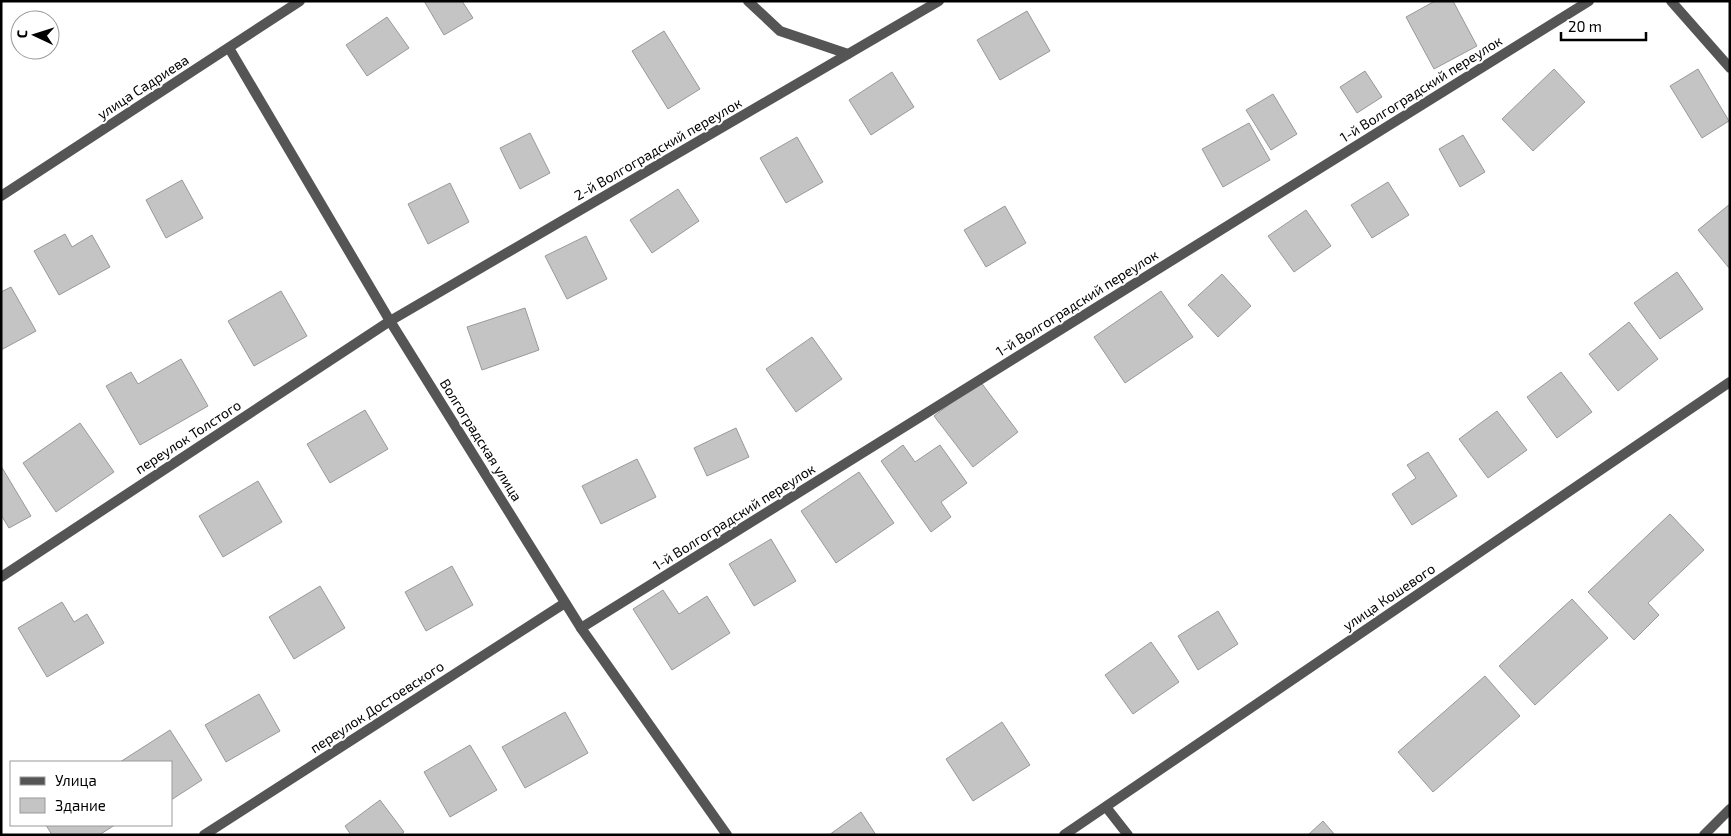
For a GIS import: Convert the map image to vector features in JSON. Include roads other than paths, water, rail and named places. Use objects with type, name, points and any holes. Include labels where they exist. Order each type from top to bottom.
[{"type":"street","name":"улица Садриева","points":[[1,196],[300,1]]},
{"type":"street","points":[[748,1],[780,31],[848,54]]},
{"type":"street","name":"2-й Волгоградский переулок","points":[[390,321],[939,1]]},
{"type":"street","name":"1-й Волгоградский переулок","points":[[581,628],[1589,1]]},
{"type":"street","points":[[1671,1],[1730,68]]},
{"type":"street","name":"Волгоградская улица","points":[[229,48],[390,321],[565,603],[726,835]]},
{"type":"street","name":"переулок Толстого","points":[[1,577],[390,321]]},
{"type":"street","name":"улица Кошевого","points":[[1064,835],[1730,382]]},
{"type":"street","name":"переулок Достоевского","points":[[204,835],[565,603]]},
{"type":"street","points":[[1106,806],[1128,835]]},
{"type":"street","points":[[1704,835],[1730,809]]}]
